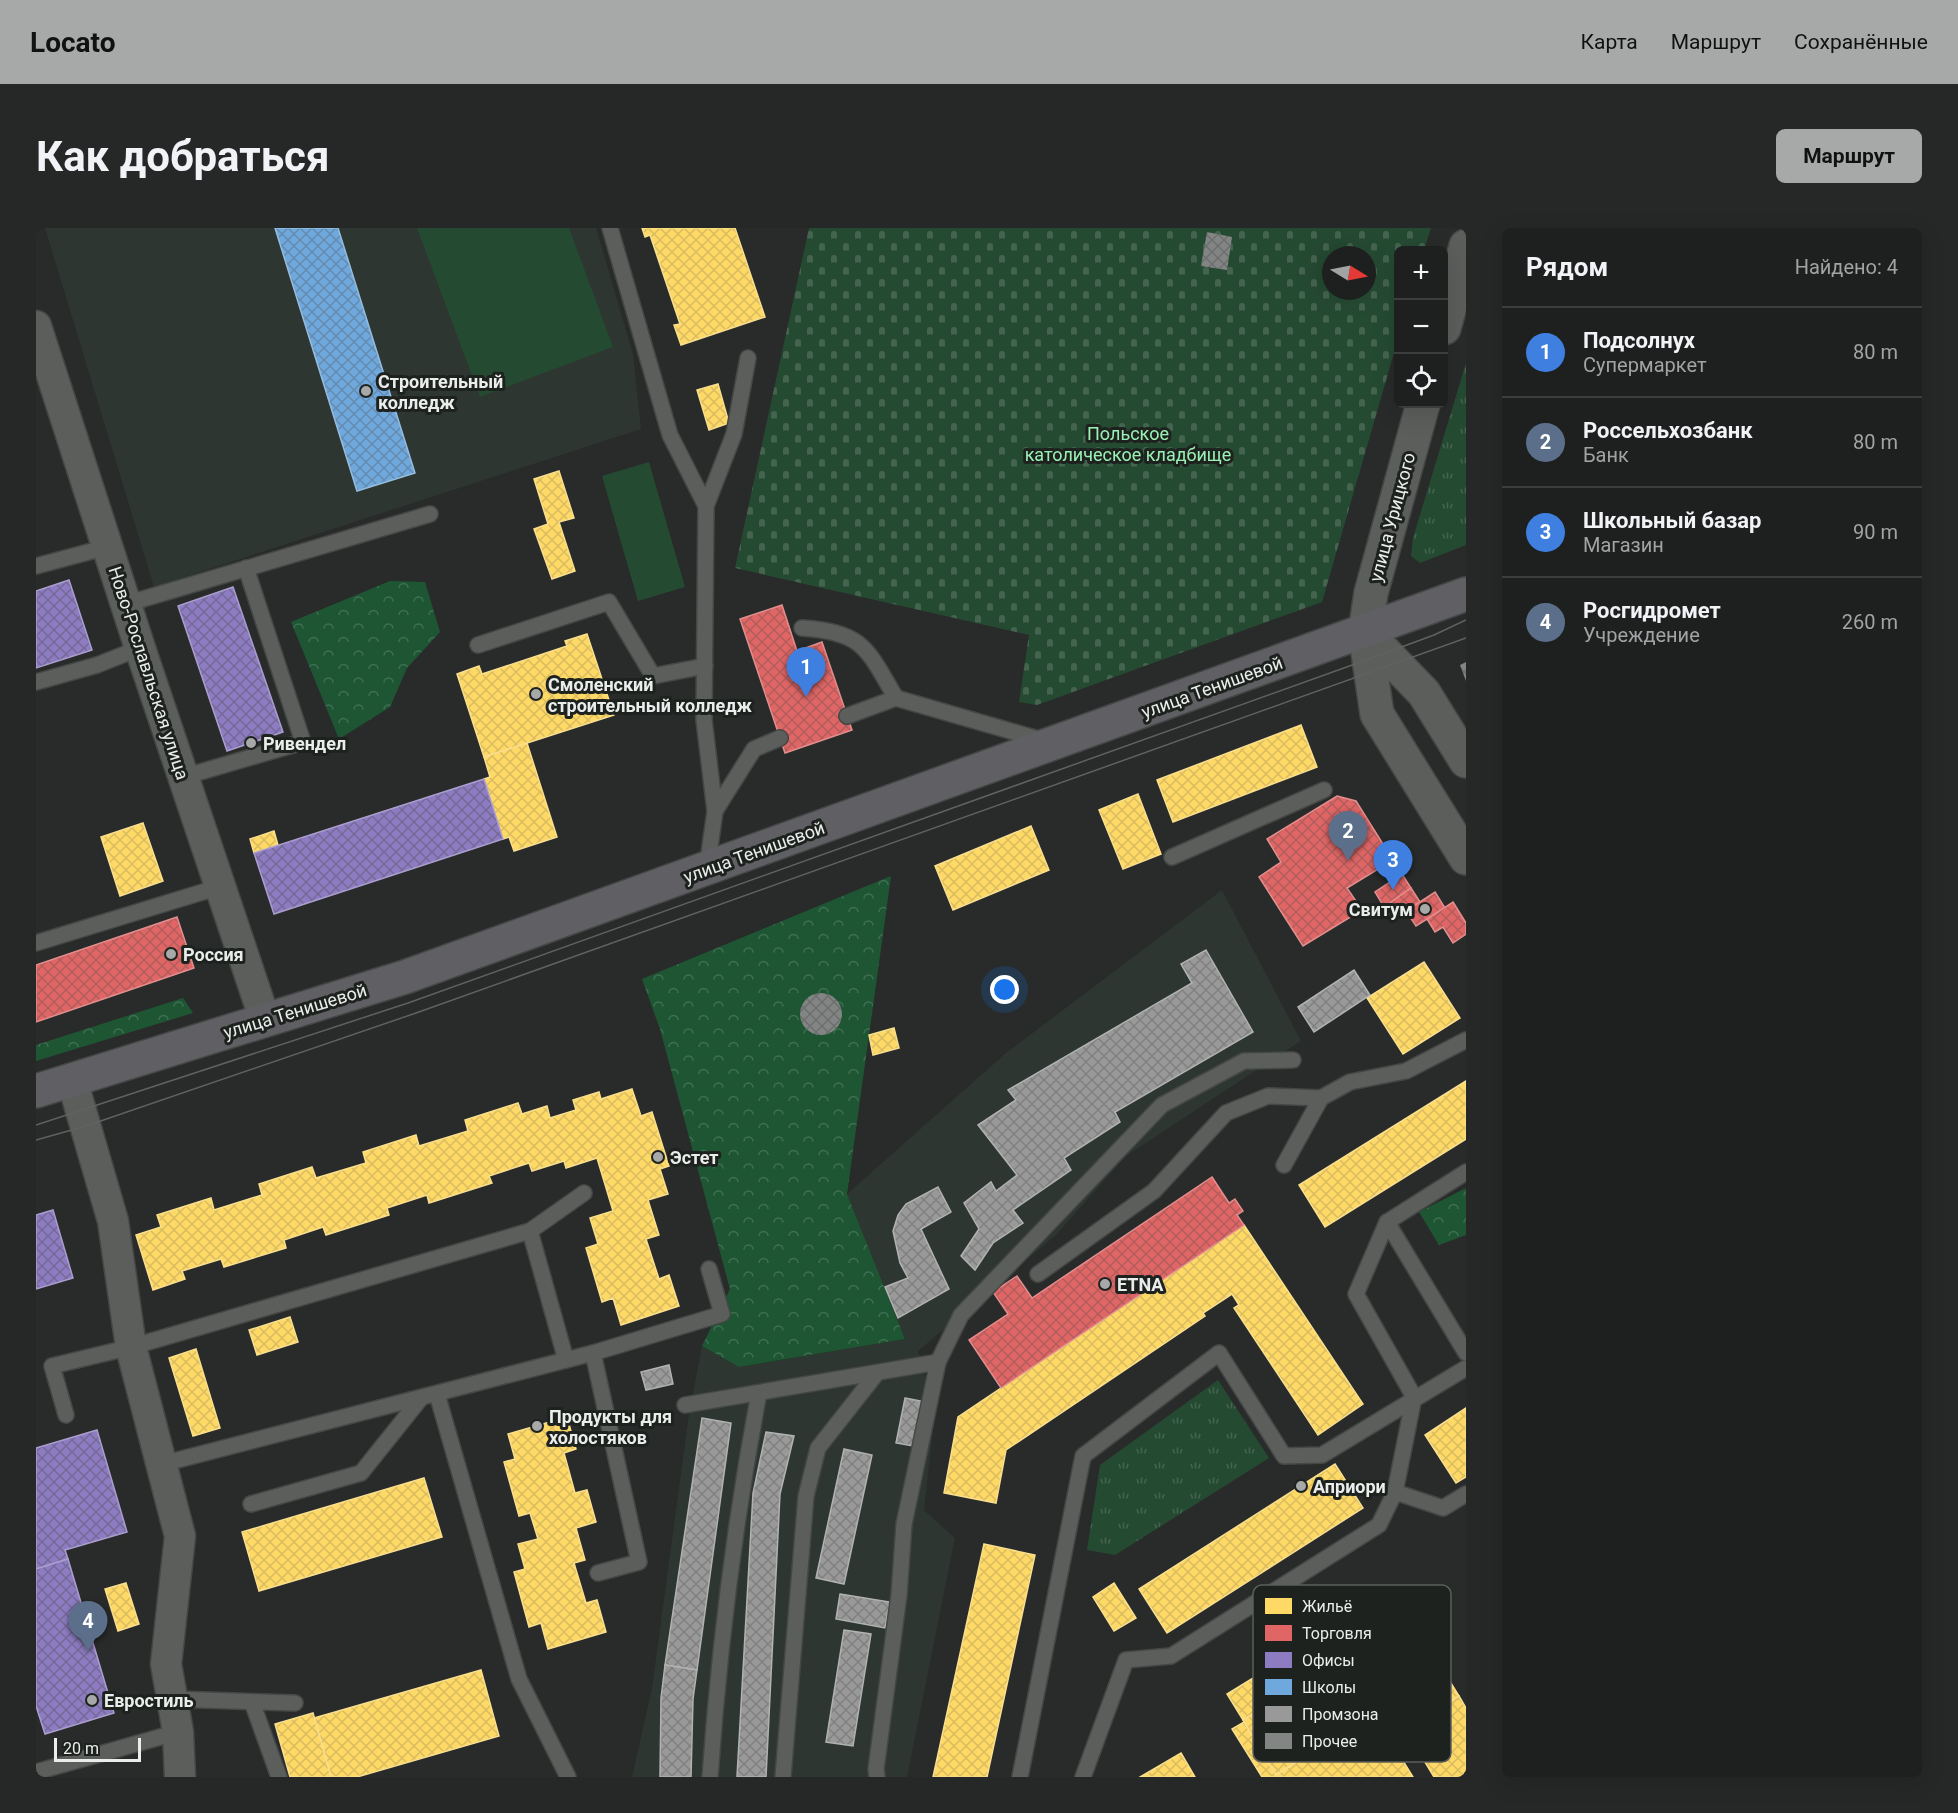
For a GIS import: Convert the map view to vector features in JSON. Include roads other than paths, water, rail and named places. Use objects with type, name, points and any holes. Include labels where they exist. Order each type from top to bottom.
[{"type":"main road","name":"улица Тенишевой","points":[[36,1091],[405,977],[1466,594]]},
{"type":"street","points":[[1448,310],[1466,246]]},
{"type":"street","name":"Ново-Рославльская улица","points":[[36,326],[42,364],[107,547],[265,1020]]},
{"type":"street","name":"улица Урицкого","points":[[1422,408],[1371,593],[1365,632],[1377,714],[1466,858]]},
{"type":"street","points":[[1365,632],[1424,693],[1466,761]]},
{"type":"street","points":[[72,1080],[113,1221],[131,1347],[180,1536],[166,1664],[178,1732],[180,1777]]},
{"type":"lane","points":[[610,228],[670,435],[705,506]]},
{"type":"lane","points":[[707,868],[715,811],[704,720],[705,506],[734,434],[748,358]]},
{"type":"lane","points":[[126,604],[430,514]]},
{"type":"lane","points":[[36,566],[107,547]]},
{"type":"lane","points":[[183,777],[303,742],[246,568]]},
{"type":"lane","points":[[478,645],[609,602],[653,676],[705,666]]},
{"type":"lane","points":[[802,628],[834,630],[867,649],[896,698]]},
{"type":"lane","points":[[36,682],[97,665],[140,648]]},
{"type":"lane","points":[[847,716],[896,698],[1054,744]]},
{"type":"lane","points":[[715,811],[754,749],[780,738]]},
{"type":"lane","points":[[1172,857],[1324,790]]},
{"type":"lane","points":[[36,944],[219,886]]},
{"type":"lane","points":[[1038,1274],[1154,1191],[1226,1113],[1268,1096],[1321,1098],[1350,1082],[1406,1071],[1466,1040]]},
{"type":"lane","points":[[877,1777],[899,1595],[904,1524],[938,1362],[961,1315],[1162,1105],[1244,1061],[1293,1060]]},
{"type":"lane","points":[[1284,1165],[1321,1098]]},
{"type":"lane","points":[[1284,1585],[1379,1525],[1395,1492],[1414,1397],[1356,1294],[1387,1221],[1466,1172]]},
{"type":"lane","points":[[66,1415],[52,1366],[131,1347],[530,1231],[584,1193]]},
{"type":"lane","points":[[1387,1221],[1466,1353]]},
{"type":"lane","points":[[530,1231],[566,1360]]},
{"type":"lane","points":[[162,1464],[593,1353],[722,1314],[710,1269]]},
{"type":"lane","points":[[593,1353],[639,1562],[598,1573]]},
{"type":"lane","points":[[1020,1777],[1083,1456],[1219,1353],[1284,1456],[1322,1455],[1414,1397],[1466,1368]]},
{"type":"lane","points":[[685,1405],[938,1362]]},
{"type":"lane","points":[[783,1777],[806,1496],[818,1448],[877,1373]]},
{"type":"lane","points":[[710,1777],[716,1689],[741,1488],[759,1393]]},
{"type":"lane","points":[[437,1394],[519,1679],[568,1777]]},
{"type":"lane","points":[[251,1504],[361,1473],[421,1398]]},
{"type":"lane","points":[[1395,1492],[1443,1508],[1466,1494]]},
{"type":"lane","points":[[1083,1777],[1126,1660],[1171,1656],[1253,1604]]},
{"type":"lane","points":[[172,1700],[295,1703]]},
{"type":"lane","points":[[252,1702],[279,1777]]},
{"type":"lane","points":[[36,1772],[178,1732]]},
{"type":"tram line","points":[[36,1125],[408,1003],[1369,659],[1434,635],[1466,620]]},
{"type":"tram line","points":[[36,1140],[86,1126],[416,1013],[1466,638]]},
{"type":"place","name":"Строительный колледж","points":[[366,391]]},
{"type":"place","name":"Смоленский строительный колледж","points":[[536,694]]},
{"type":"place","name":"Подсолнух","points":[[806,697]]},
{"type":"place","name":"Ривендел","points":[[251,743]]},
{"type":"place","name":"Россельхозбанк","points":[[1348,861]]},
{"type":"place","name":"Школьный базар","points":[[1393,890]]},
{"type":"place","name":"Свитум","points":[[1425,909]]},
{"type":"place","name":"Россия","points":[[171,954]]},
{"type":"place","name":"Эстет","points":[[658,1157]]},
{"type":"place","name":"ETNA","points":[[1105,1284]]},
{"type":"place","name":"Продукты для холостяков","points":[[537,1426]]},
{"type":"place","name":"Априори","points":[[1301,1486]]},
{"type":"place","name":"Росгидромет","points":[[88,1651]]},
{"type":"place","name":"Евростиль","points":[[92,1700]]},
{"type":"park label","name":"Польское католическое кладбище","points":[[1128,443]]}]
